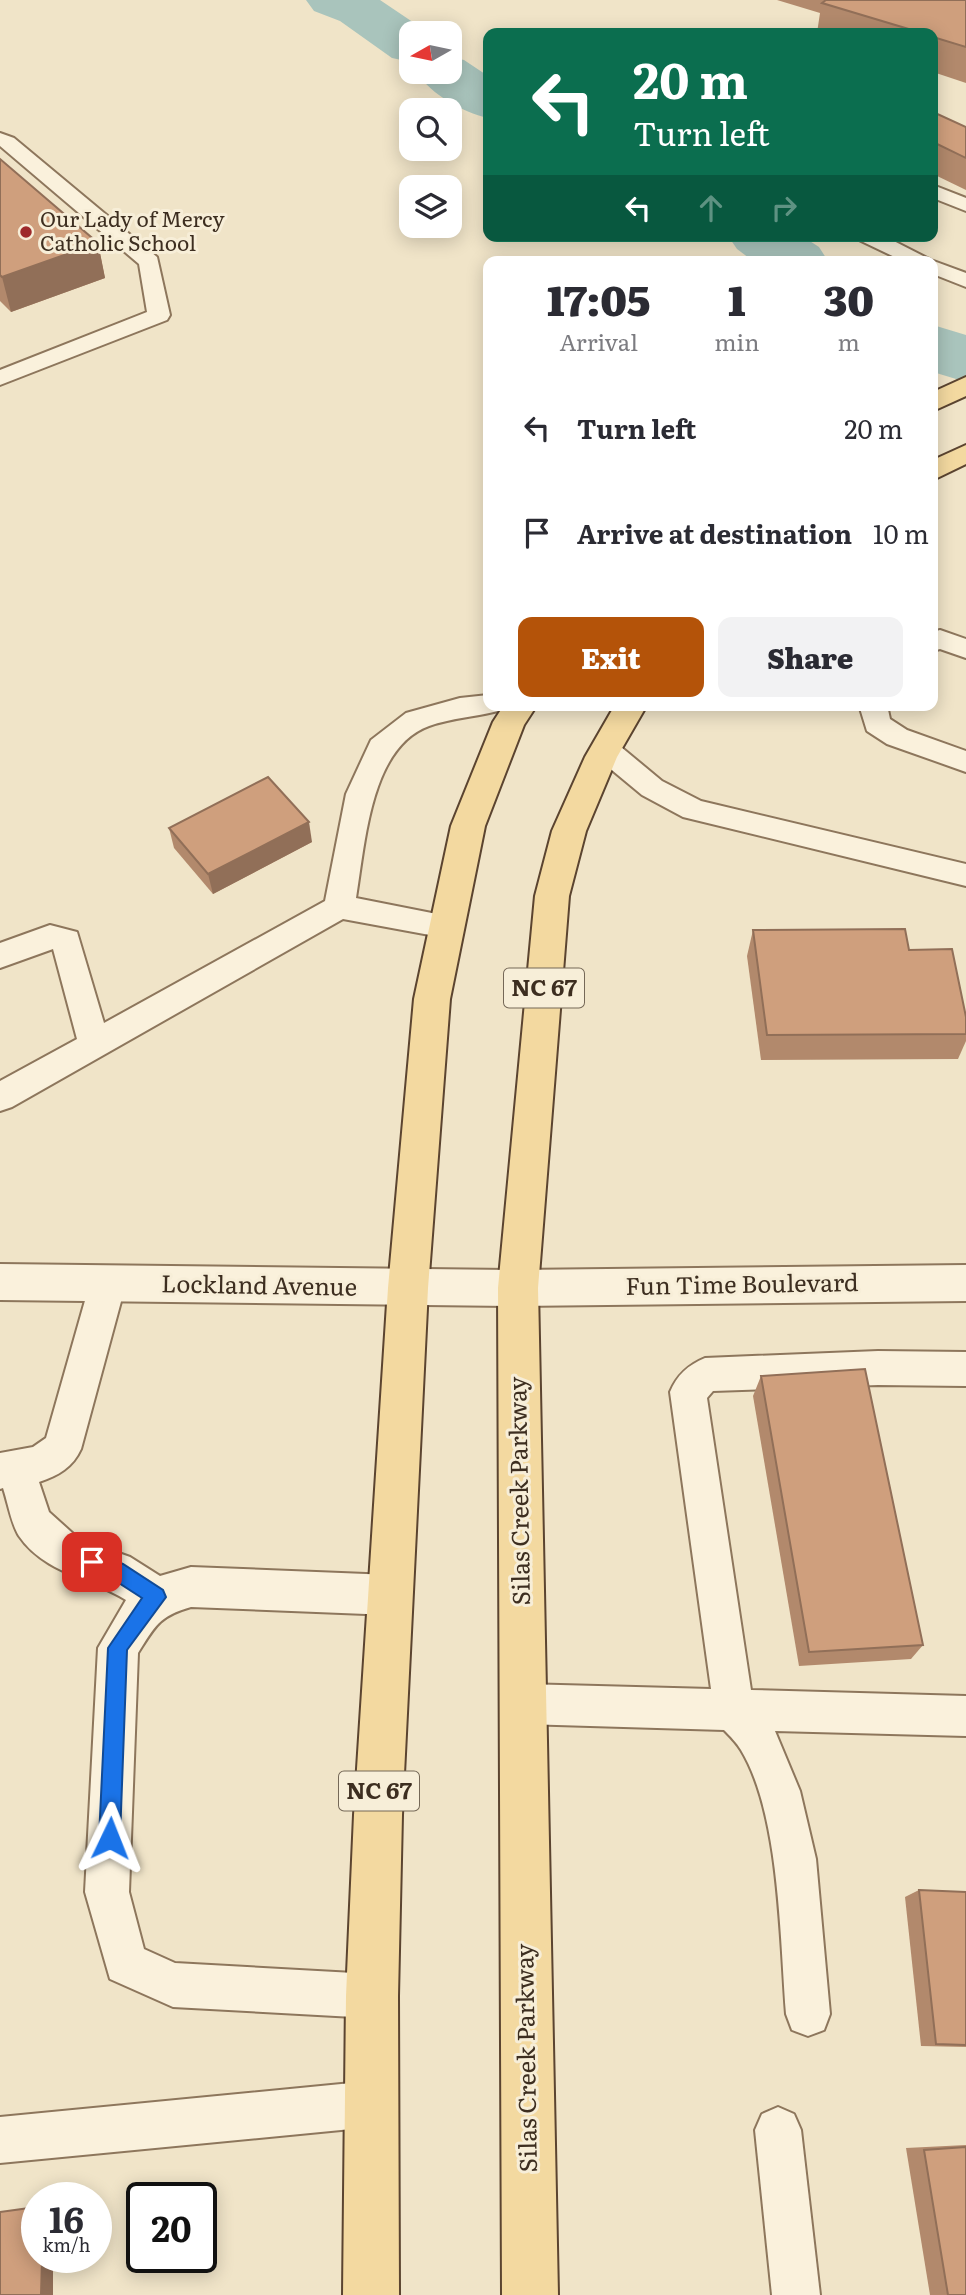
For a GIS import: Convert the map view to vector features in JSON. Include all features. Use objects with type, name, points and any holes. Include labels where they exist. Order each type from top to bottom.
[{"type":"main road","points":[[938,400],[966,385]]},
{"type":"main road","points":[[938,468],[962,455]]},
{"type":"main road","name":"NC 67","points":[[371,2295],[372,1996],[378,1815],[408,1288],[432,999],[468,826],[509,722],[517,711]]},
{"type":"main road","name":"Silas Creek Parkway","points":[[530,2295],[518,1288],[552,896],[569,831],[605,749],[627,711]]},
{"type":"street","name":"Lockland Avenue","points":[[0,1282],[518,1288]]},
{"type":"street","name":"Fun Time Boulevard","points":[[518,1288],[966,1283]]},
{"type":"lane","points":[[0,139],[7,142],[149,262],[159,315],[0,377]]},
{"type":"lane","points":[[938,193],[966,205]]},
{"type":"lane","points":[[879,242],[910,256]]},
{"type":"lane","points":[[938,268],[966,281]]},
{"type":"lane","points":[[938,640],[966,649]]},
{"type":"lane","points":[[339,907],[359,794],[381,747],[416,720],[483,705]]},
{"type":"lane","points":[[874,711],[877,724],[897,737],[966,762]]},
{"type":"lane","points":[[605,749],[652,788],[693,810],[966,875]]},
{"type":"lane","points":[[0,1097],[339,907],[446,926]]},
{"type":"lane","points":[[0,956],[50,937],[66,940],[94,1044]]},
{"type":"lane","points":[[108,1283],[62,1449],[41,1464],[8,1469],[33,1522],[67,1553],[116,1571],[157,1597]]},
{"type":"lane","points":[[808,2014],[796,1859],[779,1791],[761,1747],[756,1736],[734,1710],[688,1392],[705,1375],[878,1368],[966,1369]]},
{"type":"lane","points":[[372,1996],[173,1985],[126,1963],[107,1892],[118,1648],[140,1614],[157,1597],[191,1587],[391,1595]]},
{"type":"lane","points":[[523,1704],[966,1716]]},
{"type":"lane","points":[[0,2140],[372,2104]]},
{"type":"lane","points":[[778,2130],[796,2295]]},
{"type":"building","points":[[826,0],[966,0],[966,47],[938,39],[938,28],[905,28],[822,3]]},
{"type":"building","points":[[938,114],[966,127],[966,158],[938,144]]},
{"type":"building","points":[[0,159],[98,243],[2,277]]},
{"type":"building","points":[[268,777],[309,822],[208,874],[169,828]]},
{"type":"building","points":[[905,929],[909,950],[952,949],[966,1017],[966,1034],[767,1035],[753,930]]},
{"type":"building","points":[[865,1369],[923,1645],[809,1652],[761,1376]]},
{"type":"building","points":[[919,1890],[966,1892],[966,2045],[936,2044]]},
{"type":"building","points":[[966,2147],[966,2295],[948,2295],[924,2150]]},
{"type":"building","points":[[21,2209],[21,2273],[42,2273],[41,2295],[0,2295],[0,2212]]},
{"type":"waterway","points":[[333,0],[359,10],[399,38]]},
{"type":"waterway","points":[[462,84],[483,98]]},
{"type":"waterway","points":[[768,242],[789,256]]},
{"type":"waterway","points":[[938,348],[966,362]]},
{"type":"place","name":"Our Lady of Mercy Catholic School","points":[[26,232]]},
{"type":"route","points":[[92,1562],[116,1571],[157,1597],[140,1614],[118,1648],[110,1838]]}]
